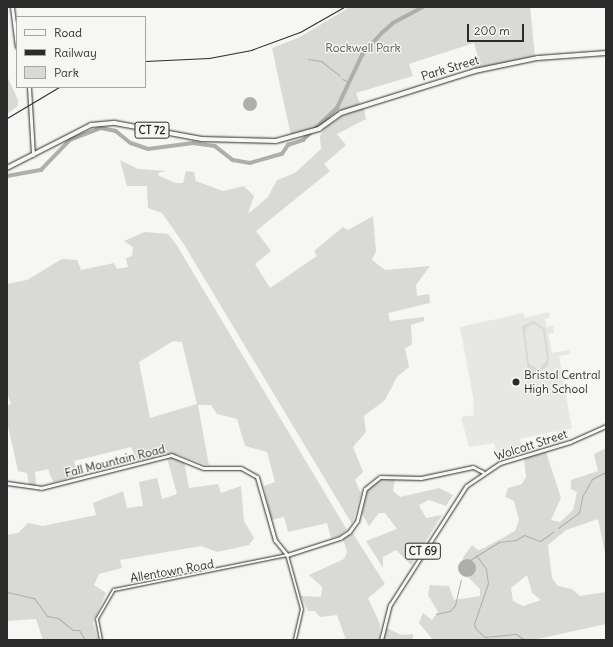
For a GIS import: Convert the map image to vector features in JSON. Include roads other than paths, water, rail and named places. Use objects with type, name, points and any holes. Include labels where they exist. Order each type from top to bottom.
[{"type":"highway","name":"Park Street","points":[[33,155],[70,132],[101,123],[236,141],[276,141],[315,131],[341,113],[475,70],[538,58],[606,53]]},
{"type":"highway","name":"CT 72","points":[[7,168],[33,155]]},
{"type":"main road","points":[[12,7],[16,39]]},
{"type":"main road","points":[[29,88],[33,155]]},
{"type":"main road","name":"Wolcott Street","points":[[287,556],[340,538],[349,532],[357,521],[366,489],[380,477],[421,478],[473,467],[483,472],[509,459],[570,442],[606,426]]},
{"type":"main road","name":"Fall Mountain Road","points":[[7,484],[41,488],[171,455],[204,468],[243,469],[254,474],[262,486],[275,540],[287,556]]},
{"type":"main road","name":"CT 69","points":[[382,640],[384,620],[394,598],[451,504],[483,472]]},
{"type":"street","name":"Allentown Road","points":[[101,640],[97,619],[104,603],[114,590],[287,556]]},
{"type":"street","points":[[287,556],[302,609],[295,640]]},
{"type":"waterway","points":[[7,176],[41,170],[70,140],[101,128],[116,131],[131,143],[148,149],[193,143],[215,146],[233,160],[250,163],[282,154],[288,145],[303,140],[337,108],[362,55],[383,32],[393,23],[423,7]]},
{"type":"waterway","points":[[308,59],[321,61],[340,76]]},
{"type":"waterway","points":[[342,79],[349,82]]},
{"type":"waterway","points":[[558,528],[579,513],[582,497],[592,479],[606,472]]},
{"type":"waterway","points":[[470,560],[499,542],[516,540],[524,535],[540,541],[553,532]]},
{"type":"waterway","points":[[476,555],[486,569],[488,583],[474,624],[476,629],[485,637],[516,634],[525,640]]},
{"type":"waterway","points":[[436,614],[450,611],[455,605],[461,580]]},
{"type":"waterway","points":[[7,592],[34,598],[47,616],[58,618],[73,630],[79,630],[85,640]]},
{"type":"railway","points":[[146,61],[209,58],[251,50],[300,32],[344,7]]},
{"type":"railway","points":[[7,118],[57,88]]},
{"type":"place","name":"Bristol Central High School","points":[[516,382]]},
{"type":"park label","name":"Rockwell Park","points":[[363,48]]}]
